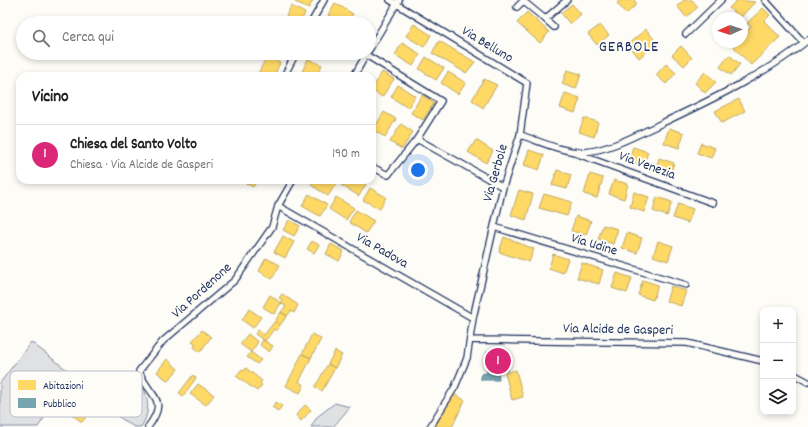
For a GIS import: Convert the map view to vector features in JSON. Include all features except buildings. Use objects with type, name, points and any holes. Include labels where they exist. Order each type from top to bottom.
[{"type":"street","points":[[315,16],[324,0]]},
{"type":"street","name":"Via Belluno","points":[[390,0],[398,2],[526,83],[520,135]]},
{"type":"street","points":[[545,19],[567,0]]},
{"type":"street","points":[[686,34],[721,0]]},
{"type":"street","points":[[765,0],[806,41]]},
{"type":"street","points":[[517,7],[523,1],[554,27]]},
{"type":"street","points":[[376,37],[398,2]]},
{"type":"street","name":"Via Gerbole","points":[[430,427],[455,387],[465,367],[471,340],[473,318],[503,187],[520,135],[573,152],[594,151],[630,138],[698,106],[758,73],[806,41]]},
{"type":"street","points":[[376,59],[441,101],[417,139],[388,175],[376,169]]},
{"type":"street","points":[[286,72],[292,60]]},
{"type":"street","points":[[356,72],[362,60]]},
{"type":"street","points":[[417,139],[503,187]]},
{"type":"street","name":"Via Venezia","points":[[573,152],[713,203]]},
{"type":"street","name":"Via Pordenone","points":[[139,371],[163,341],[235,280],[243,271],[272,227],[278,206],[291,184]]},
{"type":"street","name":"Via Padova","points":[[278,206],[473,318]]},
{"type":"street","name":"Via Udine","points":[[494,227],[686,286]]},
{"type":"street","name":"Via Alcide de Gasperi","points":[[471,340],[687,343],[760,360]]},
{"type":"street","name":"Via Pordenone","points":[[142,376],[157,399],[159,407],[156,416],[148,427]]},
{"type":"street","points":[[796,376],[808,382]]},
{"type":"shaded area","points":[[31,342],[68,371],[10,371],[10,417],[45,417],[38,427],[0,427],[0,383]]},
{"type":"shaded area","points":[[142,386],[146,395],[148,408],[147,414],[141,427],[134,427],[119,417],[142,417]]},
{"type":"shaded area","points":[[335,403],[350,407],[333,427],[311,427],[317,417]]},
{"type":"place","name":"Chiesa del Santo Volto","points":[[498,361]]},
{"type":"district","name":"GERBOLE","points":[[629,47]]}]
